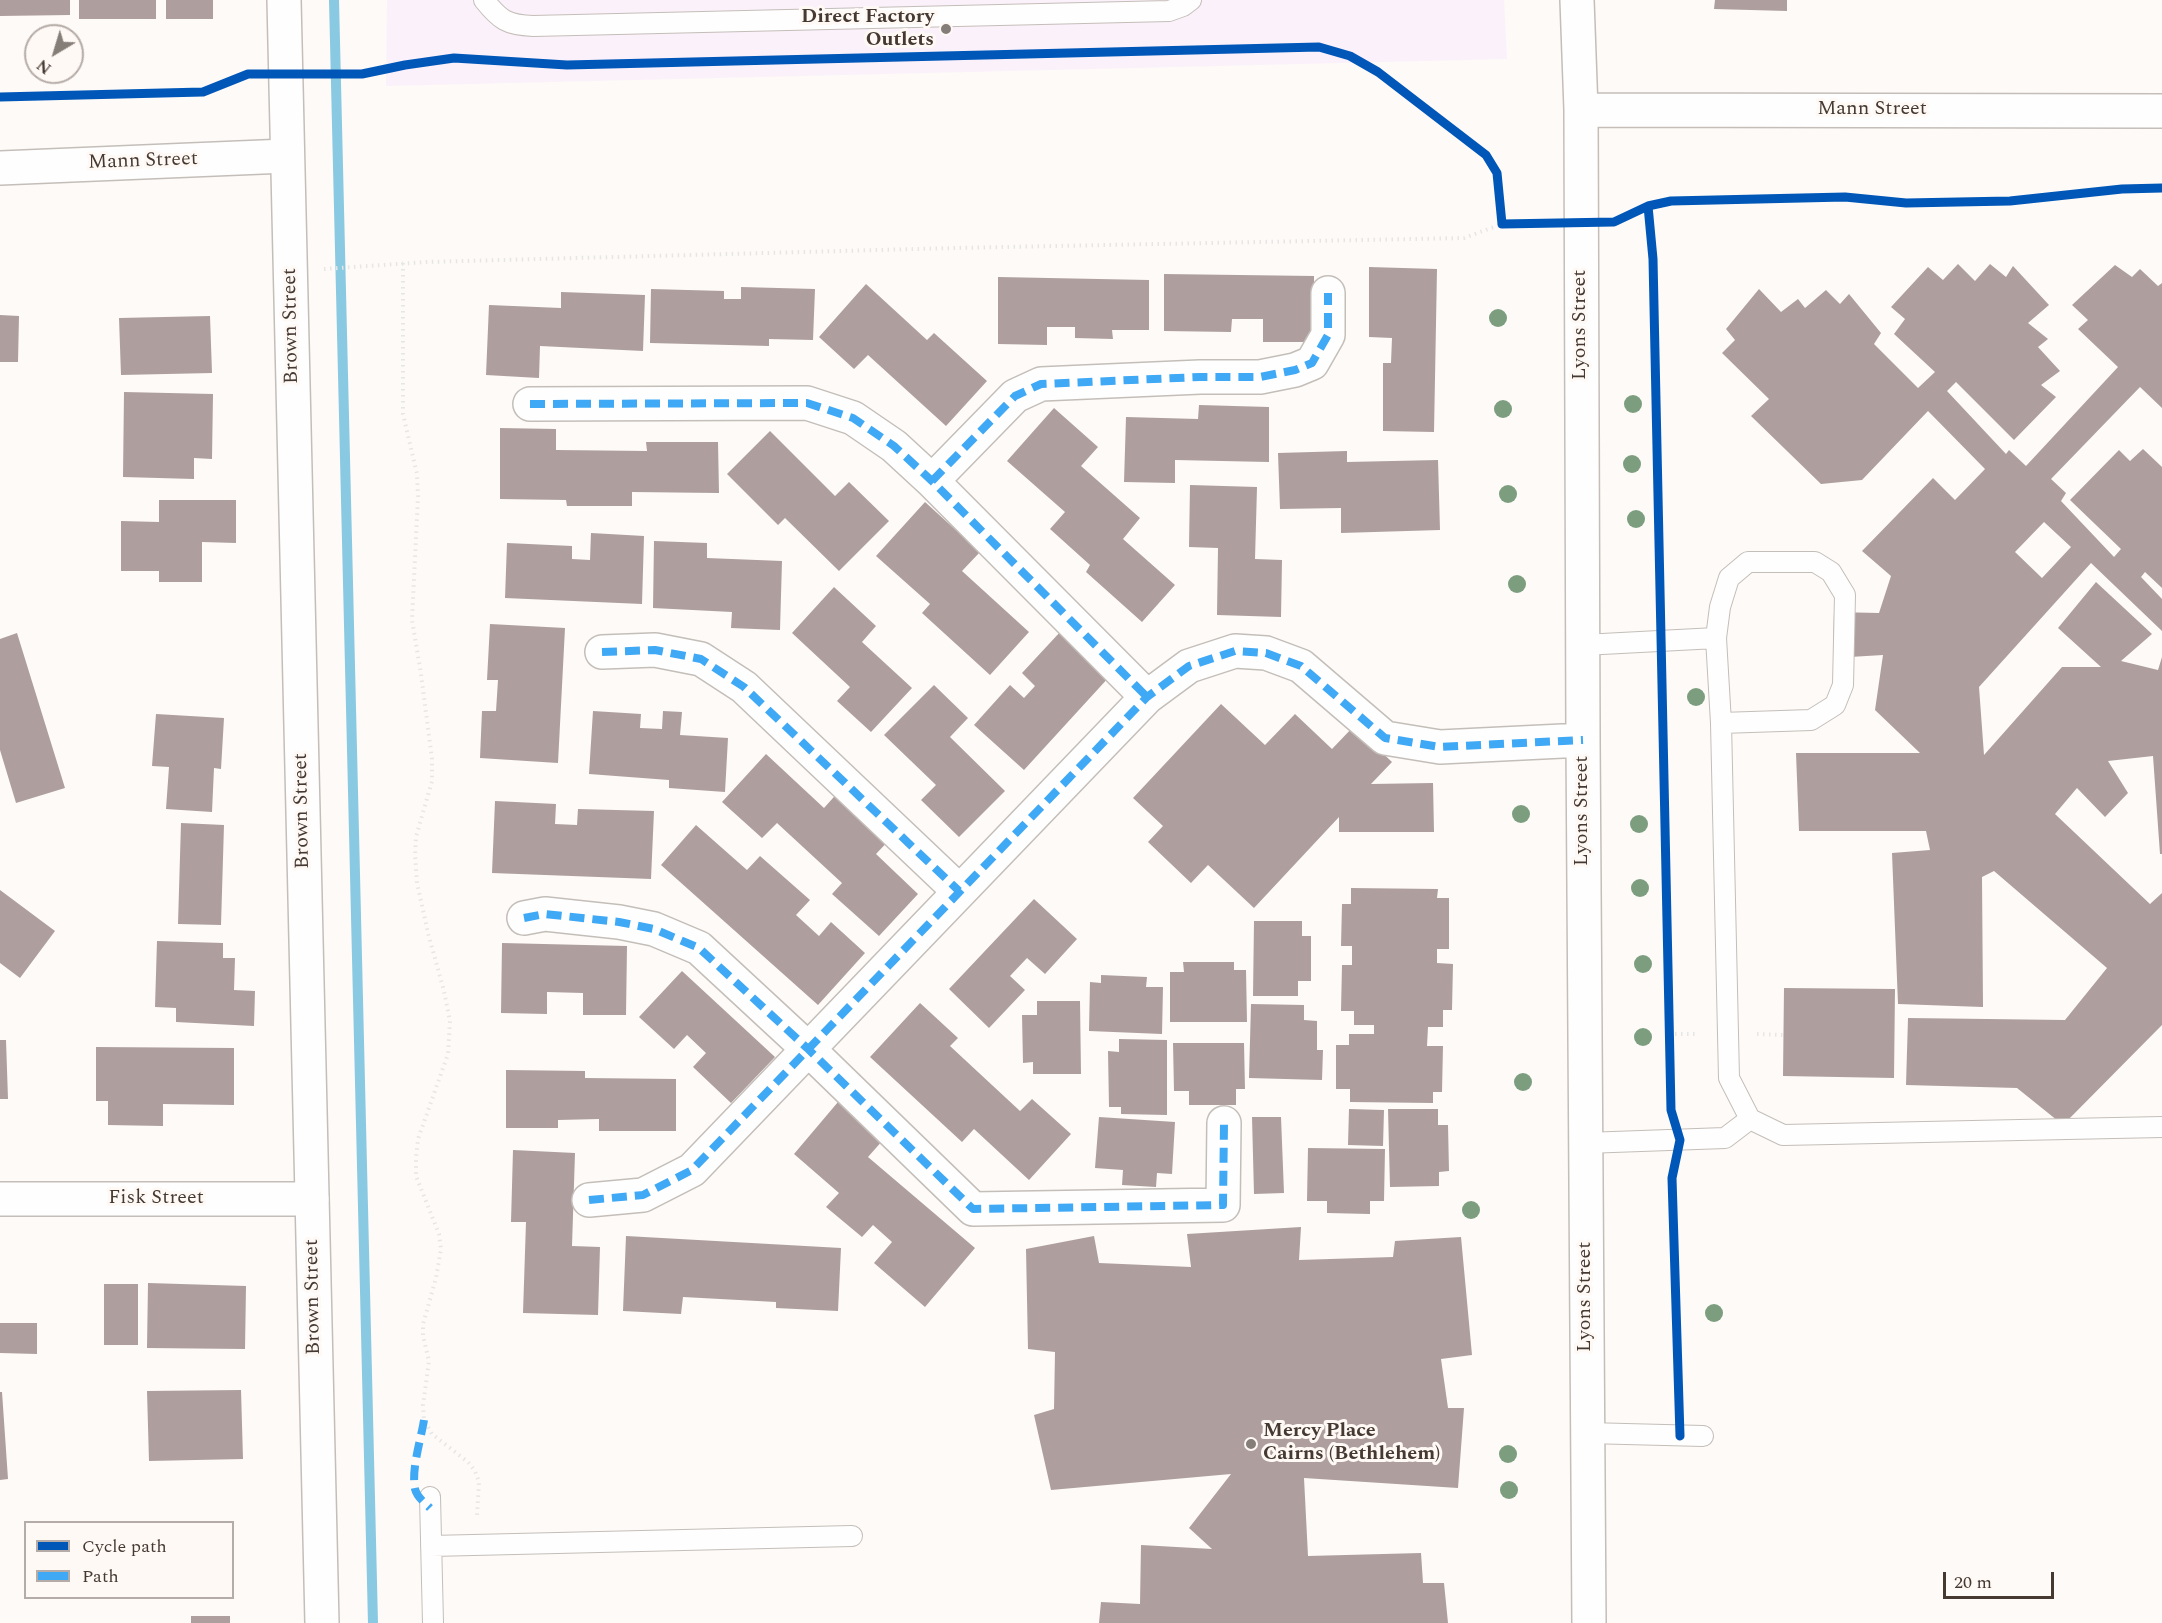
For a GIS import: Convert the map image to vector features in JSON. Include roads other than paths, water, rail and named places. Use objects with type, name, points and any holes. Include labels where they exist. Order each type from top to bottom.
[{"type":"street","name":"Brown Street","points":[[284,0],[322,1623]]},
{"type":"street","name":"Lyons Street","points":[[1577,0],[1581,110],[1589,1623]]},
{"type":"street","name":"Mann Street","points":[[1581,110],[2162,111]]},
{"type":"street","name":"Mann Street","points":[[0,168],[286,156]]},
{"type":"street","points":[[932,481],[1016,396],[1041,384],[1200,377],[1260,377],[1295,370],[1312,363],[1328,335],[1328,293]]},
{"type":"street","points":[[530,404],[807,404],[853,418],[894,446],[932,481],[1148,697]]},
{"type":"street","points":[[602,652],[655,650],[701,659],[744,687],[959,891]]},
{"type":"street","points":[[589,1200],[644,1195],[692,1170],[807,1048],[1148,697],[1189,666],[1235,651],[1266,653],[1301,666],[1385,738],[1440,747],[1583,740]]},
{"type":"street","points":[[524,918],[545,914],[619,922],[654,928],[699,948],[807,1048],[973,1209],[1223,1205],[1224,1123]]},
{"type":"street","name":"Fisk Street","points":[[0,1199],[312,1199]]},
{"type":"lane","points":[[484,0],[496,15],[514,26],[1035,7],[1169,11],[1191,0]]},
{"type":"lane","points":[[1721,723],[1811,720],[1835,705],[1844,685],[1845,595],[1831,572],[1815,562],[1748,562],[1729,578],[1720,607],[1716,638],[1721,723],[1729,1078],[1750,1119],[1783,1135],[2162,1127]]},
{"type":"lane","points":[[1583,645],[1716,638]]},
{"type":"lane","points":[[1585,1143],[1725,1138],[1750,1119]]},
{"type":"lane","points":[[1587,1433],[1703,1436]]},
{"type":"lane","points":[[430,1497],[433,1623]]},
{"type":"lane","points":[[431,1546],[852,1536]]},
{"type":"waterway","points":[[334,0],[373,1623]]},
{"type":"place","name":"Direct Factory Outlets","points":[[946,29]]},
{"type":"place","name":"Mercy Place Cairns (Bethlehem)","points":[[1251,1444]]}]
